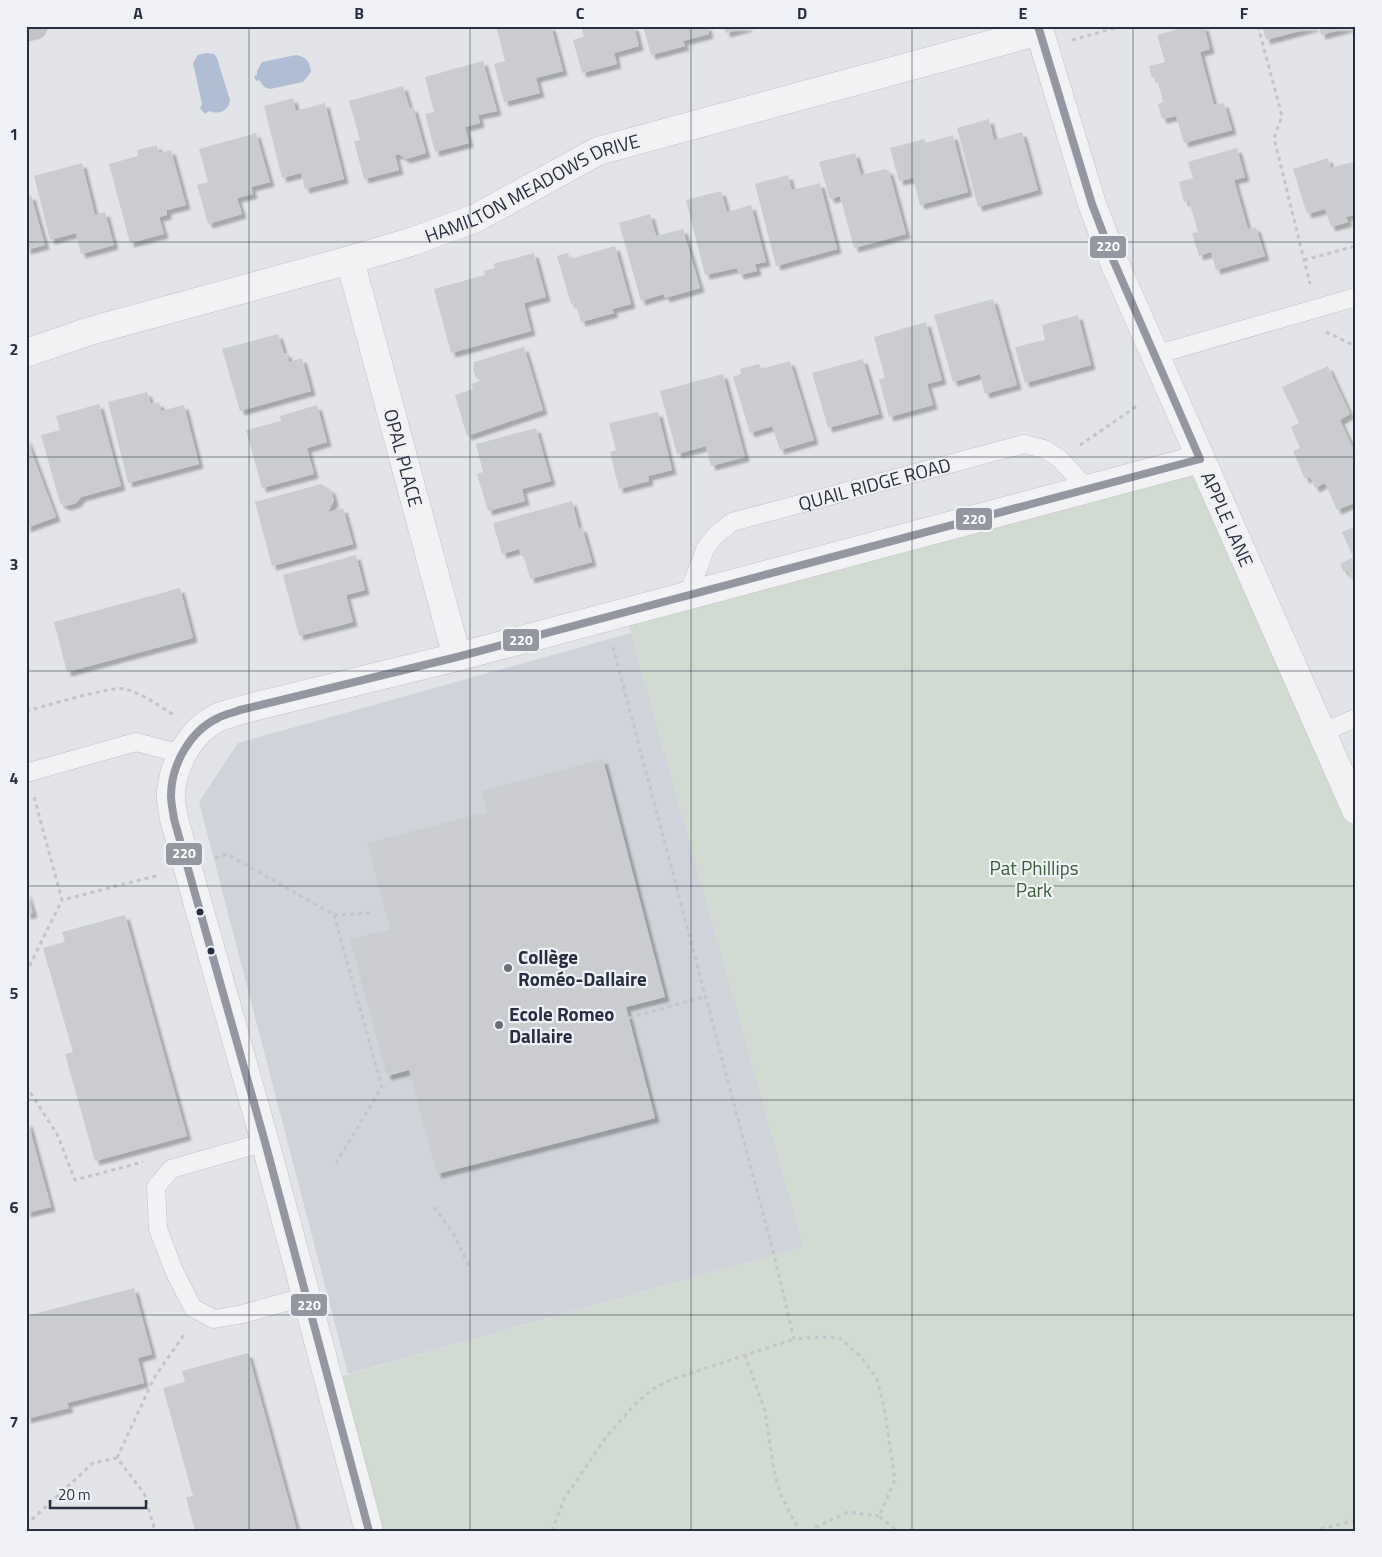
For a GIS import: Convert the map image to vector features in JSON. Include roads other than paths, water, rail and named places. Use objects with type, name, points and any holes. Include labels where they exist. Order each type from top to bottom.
[{"type":"street","points":[[26,28],[34,26]]},
{"type":"street","name":"HAMILTON MEADOWS DRIVE","points":[[26,353],[90,331],[414,241],[476,218],[598,152],[1039,28]]},
{"type":"street","name":"APPLE LANE","points":[[1039,28],[1092,204],[1114,262],[1356,810]]},
{"type":"street","name":"OPAL PLACE","points":[[350,260],[457,657]]},
{"type":"street","points":[[369,1531],[265,1142],[174,819],[171,795],[174,775],[182,754],[199,731],[220,717],[253,707],[457,657],[1200,459]]},
{"type":"lane","points":[[1155,355],[1356,297]]},
{"type":"lane","name":"QUAIL RIDGE ROAD","points":[[688,595],[706,547],[716,535],[732,522],[1024,444],[1044,449],[1060,459],[1087,489]]},
{"type":"lane","points":[[1321,733],[1356,718]]},
{"type":"lane","points":[[27,773],[136,742],[182,754]]},
{"type":"lane","points":[[265,1142],[170,1169],[156,1187],[158,1229],[175,1274],[193,1308],[214,1319],[244,1314],[307,1296]]},
{"type":"water","points":[[214,54],[217,58],[230,100],[228,107],[223,111],[216,113],[209,111],[205,114],[200,108],[202,104],[193,63],[198,55]]},
{"type":"water","points":[[296,55],[305,59],[310,65],[311,72],[303,82],[270,89],[264,87],[259,80],[256,81],[254,76],[257,75],[262,62]]},
{"type":"place","name":"Collège Roméo-Dallaire","points":[[508,968]]},
{"type":"place","name":"Ecole Romeo Dallaire","points":[[499,1025]]},
{"type":"park label","name":"Pat Phillips Park","points":[[1034,879]]}]
